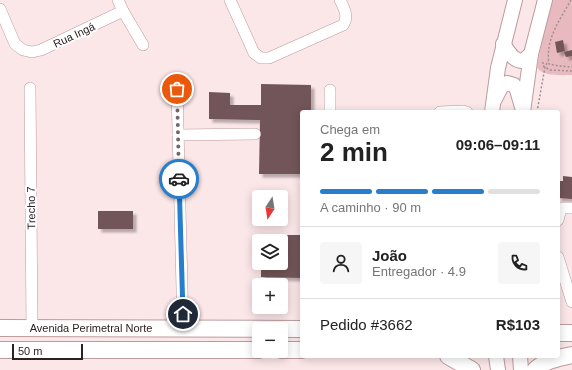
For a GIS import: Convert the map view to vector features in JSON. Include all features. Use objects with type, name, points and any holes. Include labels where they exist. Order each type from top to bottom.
[{"type":"highway","name":"Avenida Perimetral Norte","points":[[0,328],[300,329]]},
{"type":"highway","name":"Avenida Perimetral Norte","points":[[0,350],[252,350]]},
{"type":"highway","points":[[288,350],[300,350]]},
{"type":"highway","points":[[560,352],[572,354]]},
{"type":"highway","points":[[560,357],[572,354]]},
{"type":"highway","points":[[451,358],[472,370]]},
{"type":"highway","points":[[535,370],[542,364],[555,358]]},
{"type":"main road","points":[[493,107],[498,68],[514,0]]},
{"type":"main road","points":[[523,110],[537,55],[545,0]]},
{"type":"main road","points":[[503,44],[510,55],[518,61],[523,61],[537,55]]},
{"type":"main road","points":[[493,107],[501,87],[507,83],[514,85],[517,90],[523,110]]},
{"type":"main road","points":[[496,358],[498,370]]},
{"type":"main road","points":[[520,358],[521,370]]},
{"type":"street","points":[[118,0],[143,46]]},
{"type":"street","points":[[230,0],[254,53],[261,58],[268,58],[343,25],[345,22],[345,12],[340,0]]},
{"type":"street","name":"Rua Ingá","points":[[0,10],[15,44],[23,50],[32,52],[41,50],[123,11]]},
{"type":"street","name":"Trecho 7","points":[[30,88],[32,328]]},
{"type":"street","points":[[177,89],[183,328]]},
{"type":"street","points":[[330,90],[330,110]]},
{"type":"street","points":[[178,135],[255,134]]},
{"type":"street","points":[[560,212],[561,208],[572,208]]},
{"type":"street","points":[[560,263],[572,302]]},
{"type":"path","points":[[537,110],[553,32],[571,0]]},
{"type":"path","points":[[537,55],[544,66],[550,70],[572,71]]},
{"type":"path","points":[[548,60],[549,64],[572,67]]},
{"type":"shaded area","points":[[550,0],[572,0],[572,75],[548,74],[537,67]]},
{"type":"building","points":[[563,40],[565,51],[557,53],[555,42]]},
{"type":"building","points":[[572,50],[572,56],[566,57],[564,52]]},
{"type":"building","points":[[261,84],[311,85],[311,110],[300,110],[300,174],[259,174],[260,120],[209,119],[209,92],[230,93],[230,105],[261,105]]},
{"type":"building","points":[[563,176],[572,177],[572,199],[560,198],[560,181],[563,181]]},
{"type":"building","points":[[98,211],[133,211],[133,229],[98,229]]},
{"type":"building","points":[[288,235],[300,235],[300,278],[261,277],[261,270],[288,270]]},
{"type":"way so far","points":[[177,89],[179,179]]},
{"type":"route","points":[[179,179],[183,314]]}]
